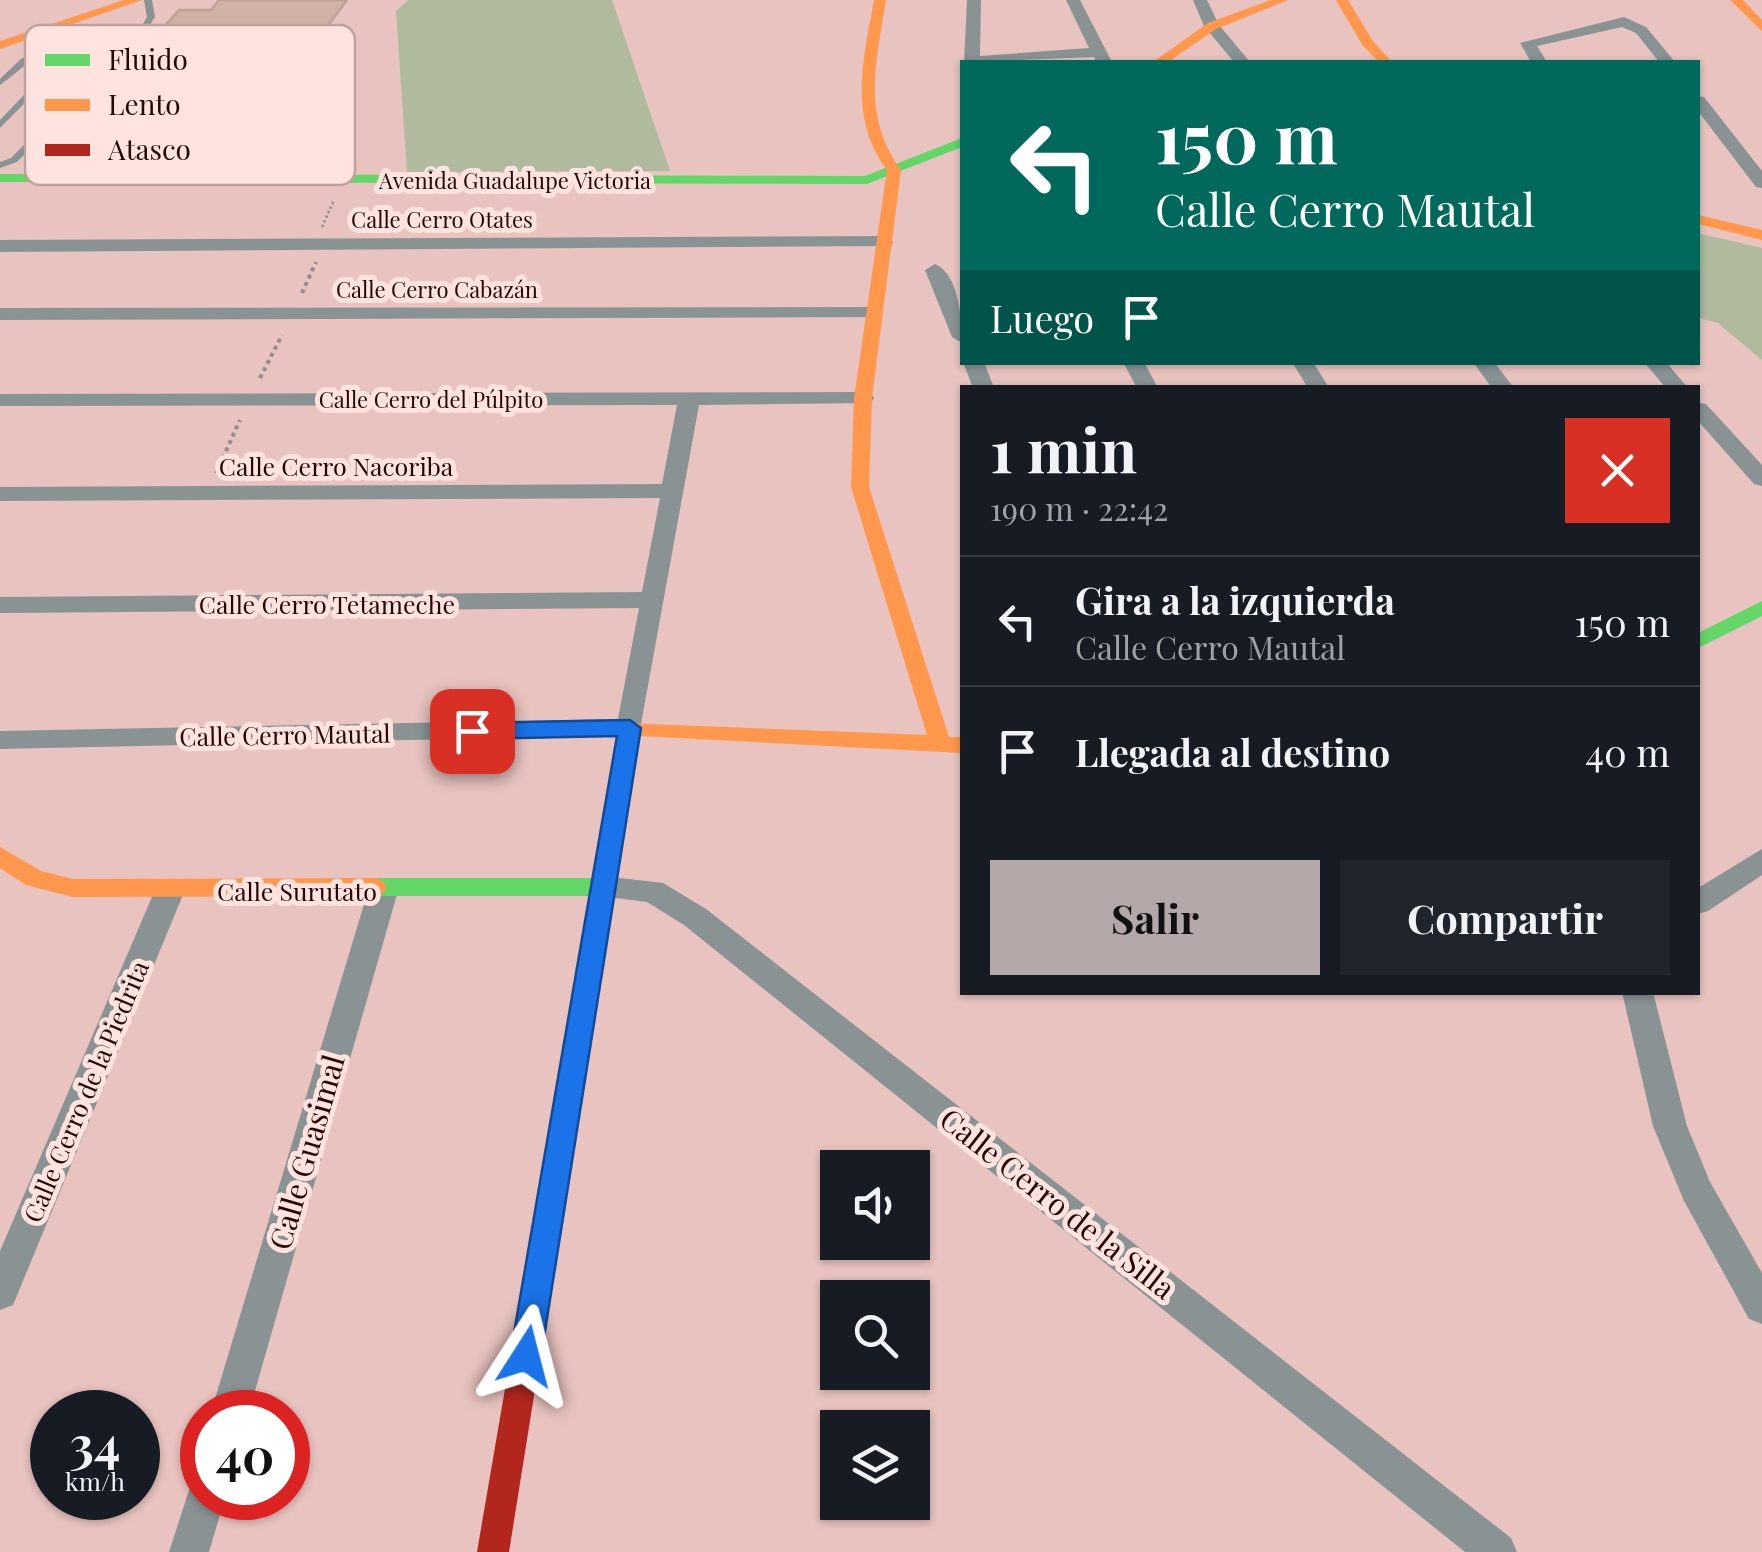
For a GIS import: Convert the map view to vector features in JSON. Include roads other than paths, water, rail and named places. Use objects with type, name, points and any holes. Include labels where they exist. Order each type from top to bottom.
[{"type":"street","points":[[630,728],[951,744],[860,487],[863,398],[894,170],[878,159],[868,111],[880,0]]},
{"type":"street","points":[[972,60],[974,0]]},
{"type":"street","points":[[1023,60],[1100,57],[1073,0]]},
{"type":"street","points":[[1200,0],[1212,26],[1240,60]]},
{"type":"street","points":[[1163,60],[1212,26],[1282,0]]},
{"type":"street","points":[[1342,0],[1368,43],[1384,60]]},
{"type":"street","points":[[1736,0],[1762,27]]},
{"type":"street","points":[[60,25],[132,1]]},
{"type":"street","points":[[1538,60],[1528,42],[1614,21],[1633,24],[1641,30],[1665,60]]},
{"type":"street","points":[[0,45],[25,37]]},
{"type":"street","points":[[1700,104],[1762,183]]},
{"type":"street","name":"Avenida Guadalupe Victoria","points":[[355,179],[867,180],[960,143]]},
{"type":"street","name":"Avenida Guadalupe Victoria","points":[[0,178],[25,178]]},
{"type":"street","points":[[1700,220],[1762,235]]},
{"type":"street","name":"Calle Cerro Otates","points":[[0,246],[884,242]]},
{"type":"street","points":[[934,270],[960,332]]},
{"type":"street","name":"Calle Cerro Cabazán","points":[[0,314],[874,314]]},
{"type":"street","points":[[1485,365],[1502,385]]},
{"type":"street","points":[[1657,365],[1675,385]]},
{"type":"street","points":[[494,1552],[603,887],[689,398]]},
{"type":"street","name":"Calle Cerro del Púlpito","points":[[0,400],[863,398]]},
{"type":"street","points":[[1700,411],[1762,478]]},
{"type":"street","name":"Calle Cerro Nacoriba","points":[[0,494],[672,491]]},
{"type":"street","name":"Calle Cerro Tetameche","points":[[0,606],[653,600]]},
{"type":"street","points":[[1702,632],[1762,608]]},
{"type":"street","name":"Calle Cerro Mautal","points":[[0,740],[630,728]]},
{"type":"street","name":"Calle Surutato","points":[[0,856],[31,880],[46,886],[383,891],[603,887]]},
{"type":"street","points":[[1700,902],[1762,860]]},
{"type":"street","name":"Calle Cerro de la Silla","points":[[603,887],[653,892],[695,917],[1497,1552]]},
{"type":"street","name":"Calle Cerro de la Piedrita","points":[[0,1293],[170,890]]},
{"type":"street","name":"Calle Guasimal","points":[[236,1390],[383,891]]},
{"type":"street","points":[[1638,995],[1670,1126],[1696,1190],[1762,1306]]},
{"type":"street","points":[[189,1552],[198,1520]]},
{"type":"lane","points":[[132,1],[151,17],[146,25]]},
{"type":"lane","points":[[0,83],[25,60]]},
{"type":"lane","points":[[0,125],[25,101]]},
{"type":"lane","points":[[0,165],[14,160],[25,149]]}]
